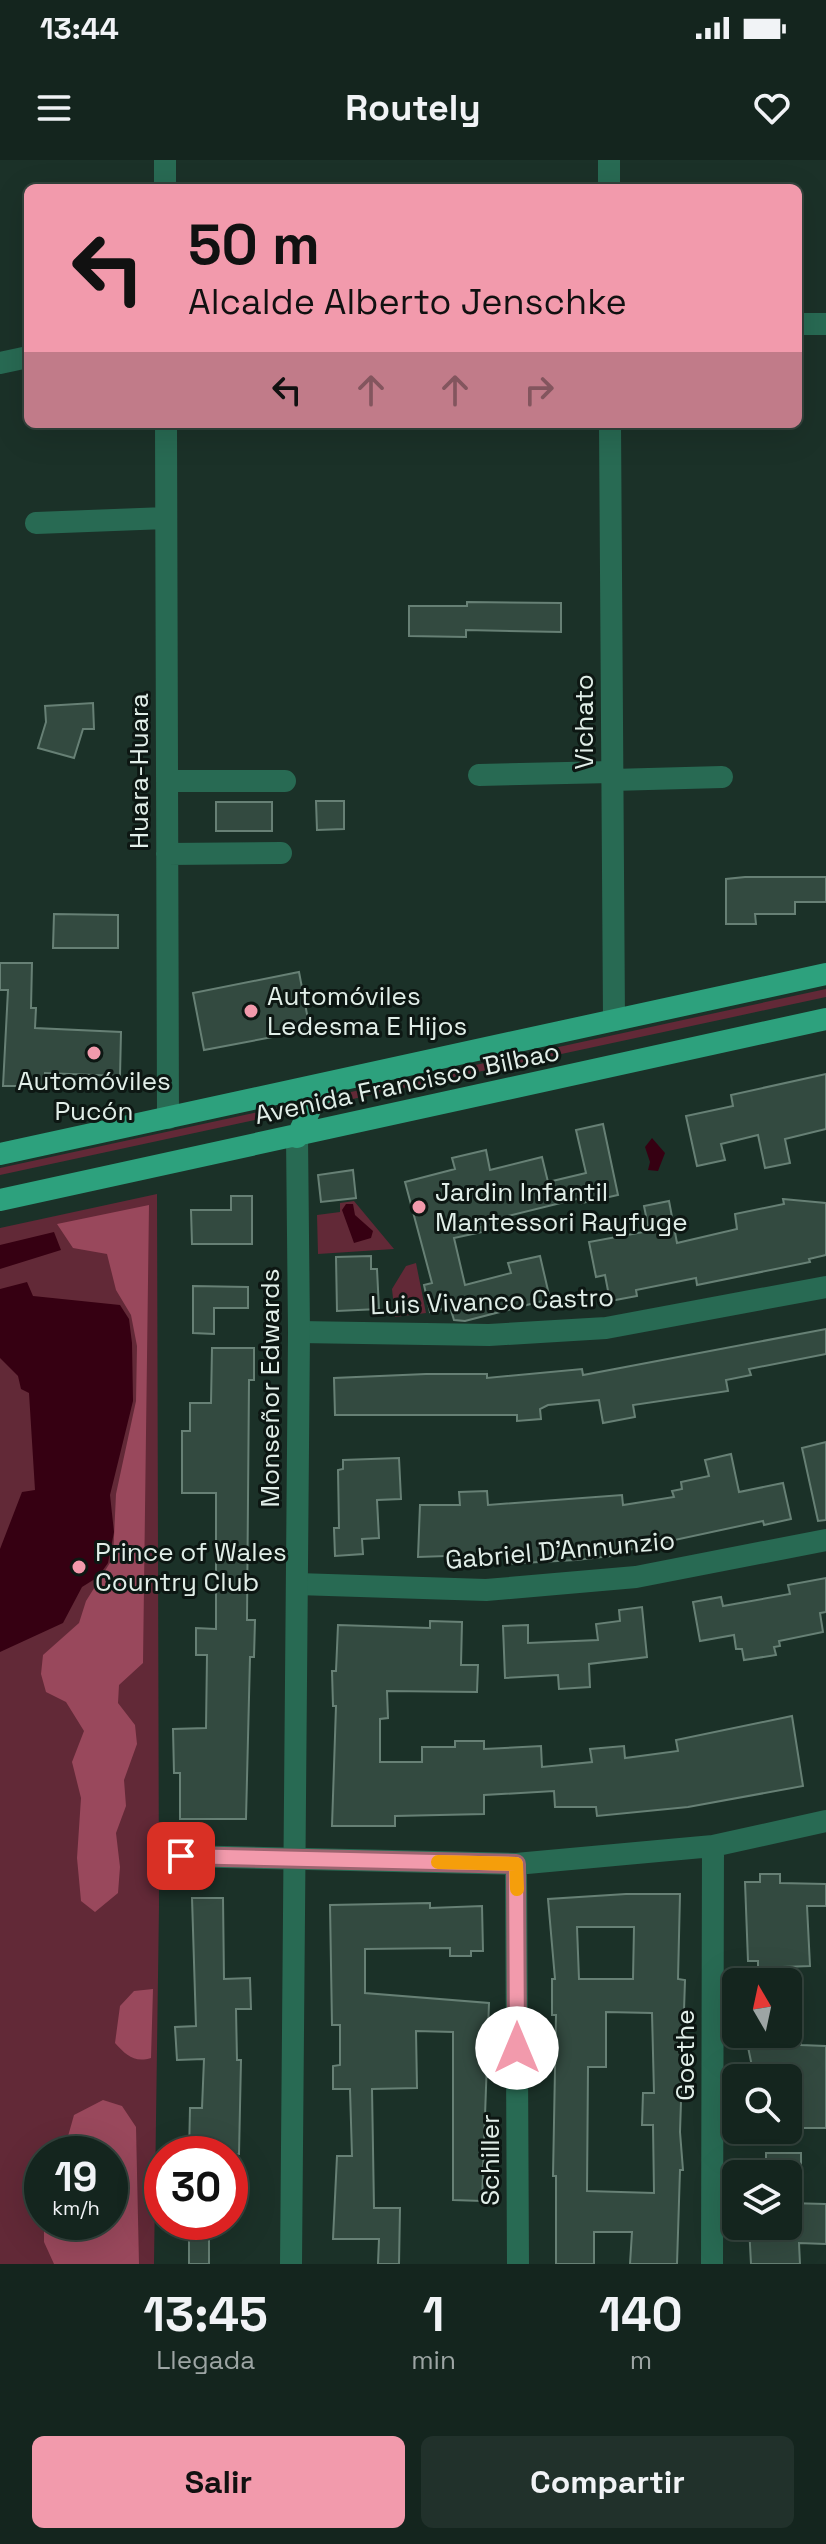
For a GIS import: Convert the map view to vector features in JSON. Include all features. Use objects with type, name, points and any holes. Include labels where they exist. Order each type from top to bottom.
[{"type":"main road","name":"Avenida Francisco Bilbao","points":[[0,1154],[826,974]]},
{"type":"main road","name":"Avenida Francisco Bilbao","points":[[0,1200],[826,1019]]},
{"type":"main road","points":[[297,1137],[314,1101],[346,1079]]},
{"type":"street","points":[[165,160],[165,184]]},
{"type":"street","points":[[609,160],[609,184]]},
{"type":"street","points":[[802,324],[826,324]]},
{"type":"street","points":[[0,363],[24,358]]},
{"type":"street","name":"Huara-Huara","points":[[166,428],[168,1118]]},
{"type":"street","name":"Vichato","points":[[610,428],[614,1020]]},
{"type":"street","points":[[36,523],[166,518]]},
{"type":"street","points":[[479,775],[722,777]]},
{"type":"street","points":[[167,781],[285,781]]},
{"type":"street","points":[[167,854],[281,853]]},
{"type":"street","name":"Monseñor Edwards","points":[[291,2264],[299,1332],[297,1137]]},
{"type":"street","name":"Luis Vivanco Castro","points":[[299,1332],[489,1335],[606,1328],[826,1287]]},
{"type":"street","name":"Gabriel D'Annunzio","points":[[297,1584],[486,1590],[636,1577],[826,1540]]},
{"type":"street","points":[[181,1856],[516,1864],[713,1846],[826,1821]]},
{"type":"street","name":"Goethe","points":[[712,2264],[713,1846]]},
{"type":"street","name":"Schiller","points":[[516,1864],[518,2264]]},
{"type":"shaded area","points":[[826,989],[826,997],[0,1175],[0,1168]]},
{"type":"shaded area","points":[[652,1138],[665,1153],[658,1171],[648,1170],[650,1162],[645,1147]]},
{"type":"shaded area","name":"Prince of Wales Country Club","points":[[157,1194],[159,1906],[156,2136],[144,2136],[144,2240],[154,2240],[154,2264],[0,2264],[0,1228]]},
{"type":"shaded area","points":[[354,1201],[394,1249],[318,1254],[317,1215],[340,1212],[340,1203]]},
{"type":"shaded area","points":[[346,1204],[353,1204],[355,1215],[373,1231],[371,1238],[354,1243],[342,1210]]},
{"type":"shaded area","points":[[149,1205],[143,1663],[119,1685],[118,1703],[135,1725],[137,1744],[124,1780],[126,1806],[116,1833],[120,1867],[118,1893],[95,1912],[81,1901],[77,1858],[81,1798],[72,1762],[84,1731],[66,1702],[46,1692],[41,1674],[43,1655],[79,1623],[86,1601],[113,1558],[116,1494],[136,1401],[137,1346],[131,1315],[116,1290],[107,1254],[73,1248],[57,1224]]},
{"type":"shaded area","points":[[54,1232],[61,1250],[0,1269],[0,1245]]},
{"type":"shaded area","points":[[416,1263],[426,1313],[395,1317],[392,1289],[406,1266]]},
{"type":"shaded area","points":[[27,1282],[33,1296],[120,1305],[129,1319],[133,1401],[110,1495],[114,1532],[108,1563],[98,1577],[82,1587],[63,1623],[0,1652],[0,1549],[22,1492],[35,1490],[29,1393],[21,1389],[18,1376],[0,1358],[0,1289]]},
{"type":"shaded area","points":[[153,1989],[151,2058],[135,2059],[115,2043],[120,2006],[134,1991]]},
{"type":"shaded area","points":[[103,2100],[122,2106],[136,2127],[139,2264],[54,2264],[44,2242],[128,2240],[128,2136],[68,2136],[74,2115]]},
{"type":"building","points":[[467,602],[561,603],[561,632],[466,630],[466,637],[409,636],[409,606],[467,606]]},
{"type":"building","points":[[93,703],[94,729],[83,729],[74,758],[38,748],[46,722],[45,706]]},
{"type":"building","points":[[316,801],[344,801],[344,829],[317,830]]},
{"type":"building","points":[[216,802],[272,802],[272,831],[216,831]]},
{"type":"building","points":[[826,877],[826,902],[795,902],[795,914],[755,914],[756,924],[726,924],[726,879]]},
{"type":"building","points":[[54,914],[118,915],[118,948],[53,948]]},
{"type":"building","points":[[0,963],[32,963],[31,1008],[36,1008],[35,1028],[121,1032],[120,1076],[45,1073],[45,1086],[3,1086],[8,990],[0,990]]},
{"type":"building","name":"Automóviles Ledesma E Hijos","points":[[299,972],[310,1030],[204,1050],[193,993]]},
{"type":"building","points":[[826,1074],[826,1129],[785,1139],[790,1163],[765,1168],[758,1135],[721,1144],[725,1160],[697,1166],[686,1116],[733,1106],[731,1095]]},
{"type":"building","points":[[603,1124],[618,1195],[582,1203],[581,1198],[500,1218],[501,1223],[481,1227],[482,1232],[454,1238],[465,1285],[511,1273],[508,1263],[540,1256],[550,1299],[465,1321],[454,1320],[450,1307],[430,1312],[424,1285],[432,1283],[405,1182],[455,1169],[452,1158],[486,1150],[490,1170],[542,1157],[548,1182],[586,1173],[576,1130]]},
{"type":"building","points":[[353,1170],[356,1198],[321,1202],[318,1175]]},
{"type":"building","points":[[231,1196],[252,1196],[252,1244],[192,1244],[191,1210],[231,1210]]},
{"type":"building","points":[[783,1199],[826,1203],[826,1255],[809,1259],[810,1262],[697,1285],[696,1278],[636,1290],[637,1296],[610,1301],[605,1275],[596,1277],[589,1242],[649,1231],[644,1206],[669,1201],[677,1243],[737,1229],[735,1214],[784,1204]]},
{"type":"building","points":[[371,1256],[371,1269],[377,1269],[379,1309],[337,1311],[336,1257]]},
{"type":"building","points":[[193,1286],[248,1287],[248,1308],[214,1308],[214,1334],[193,1333]]},
{"type":"building","points":[[826,1329],[826,1354],[749,1369],[751,1375],[726,1380],[728,1391],[633,1405],[635,1417],[603,1423],[599,1400],[548,1405],[540,1409],[541,1419],[517,1421],[517,1415],[335,1415],[334,1378],[487,1374],[487,1378],[582,1369],[583,1375]]},
{"type":"building","points":[[212,1348],[254,1348],[254,1380],[249,1380],[247,1620],[255,1620],[254,1657],[250,1657],[246,1819],[180,1819],[180,1773],[174,1773],[173,1729],[206,1728],[207,1655],[196,1655],[196,1628],[216,1629],[216,1493],[182,1493],[182,1431],[190,1431],[190,1403],[211,1403]]},
{"type":"building","points":[[826,1442],[826,1520],[818,1521],[802,1448]]},
{"type":"building","points":[[731,1454],[739,1492],[783,1483],[791,1519],[764,1525],[763,1521],[628,1550],[628,1554],[576,1560],[505,1564],[505,1554],[418,1557],[420,1505],[460,1505],[459,1492],[487,1491],[488,1505],[622,1495],[623,1505],[674,1497],[672,1491],[682,1489],[681,1482],[709,1476],[705,1460]]},
{"type":"building","points":[[399,1458],[401,1499],[377,1500],[379,1538],[362,1539],[363,1554],[335,1556],[334,1528],[339,1528],[338,1470],[343,1469],[343,1460]]},
{"type":"building","points":[[826,1578],[826,1612],[820,1613],[823,1632],[779,1641],[780,1646],[774,1647],[776,1655],[744,1660],[742,1649],[736,1649],[734,1635],[700,1641],[693,1602],[721,1597],[723,1606],[790,1594],[788,1585]]},
{"type":"building","points":[[642,1607],[647,1657],[589,1664],[590,1687],[559,1689],[558,1675],[505,1678],[503,1626],[528,1625],[528,1643],[598,1640],[596,1624],[620,1621],[619,1610]]},
{"type":"building","points":[[430,1621],[462,1622],[461,1665],[478,1665],[477,1692],[387,1691],[388,1718],[380,1719],[380,1762],[422,1762],[422,1747],[455,1747],[455,1741],[484,1741],[484,1749],[541,1746],[542,1767],[592,1762],[590,1749],[624,1746],[625,1758],[678,1751],[676,1740],[792,1716],[803,1786],[688,1807],[597,1816],[596,1807],[555,1807],[554,1791],[484,1795],[484,1814],[395,1816],[395,1826],[332,1826],[336,1706],[333,1706],[332,1671],[336,1671],[338,1625],[430,1628]]},
{"type":"building","points":[[760,1874],[780,1874],[780,1883],[826,1884],[826,1906],[807,1906],[810,1966],[758,1968],[758,1961],[748,1961],[745,1882],[760,1882]]},
{"type":"building","points":[[680,1894],[678,1979],[685,1980],[680,2132],[683,2170],[680,2170],[677,2264],[630,2264],[632,2232],[594,2232],[594,2264],[556,2264],[556,2176],[553,2176],[556,2015],[552,2015],[552,1979],[555,1979],[548,1899]],"holes":[[[577,1927],[634,1927],[633,1979],[579,1979]],[[606,2012],[652,2013],[654,2093],[643,2093],[642,2125],[653,2125],[654,2193],[587,2191],[588,2067],[606,2067]]]},
{"type":"building","points":[[192,1898],[223,1898],[224,1979],[250,1978],[251,2009],[236,2009],[237,2060],[241,2060],[239,2136],[189,2136],[190,2108],[202,2108],[204,2059],[177,2060],[175,2027],[196,2026]]},
{"type":"building","points":[[430,1903],[430,1908],[482,1906],[483,1951],[471,1951],[471,1956],[450,1956],[450,1948],[365,1949],[365,1993],[489,2003],[482,2201],[453,2200],[453,2032],[416,2031],[417,2088],[372,2089],[374,2208],[400,2208],[399,2264],[378,2264],[379,2239],[333,2239],[337,2156],[352,2156],[350,2089],[333,2089],[333,2066],[340,2065],[340,2025],[332,2025],[330,1905]]},
{"type":"building","points":[[826,2046],[826,2128],[802,2128],[802,2064],[752,2064],[748,2048]]},
{"type":"building","points":[[766,2153],[801,2153],[801,2160],[766,2160]]},
{"type":"building","points":[[802,2203],[826,2204],[826,2244],[799,2243],[800,2264],[751,2264],[750,2240],[802,2240]]},
{"type":"building","points":[[189,2240],[209,2240],[209,2264],[189,2264]]},
{"type":"slow traffic","points":[[438,1862],[516,1864],[517,1889]]},
{"type":"place","name":"Automóviles Ledesma E Hijos","points":[[251,1011]]},
{"type":"place","name":"Automóviles Pucón","points":[[94,1053]]},
{"type":"place","name":"Jardin Infantil Mantessori Rayfuge","points":[[419,1207]]},
{"type":"place","name":"Prince of Wales Country Club","points":[[79,1567]]},
{"type":"route","points":[[181,1856],[516,1864],[517,2048]]}]
